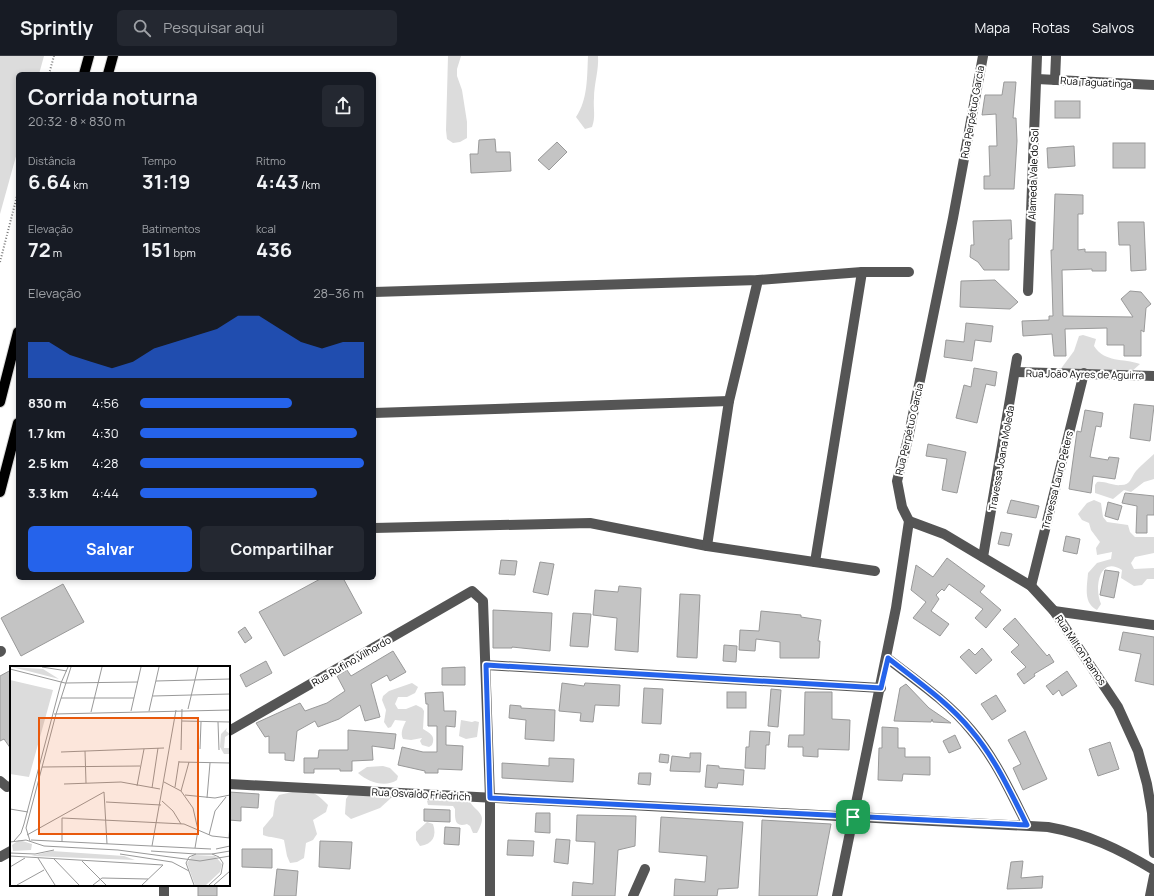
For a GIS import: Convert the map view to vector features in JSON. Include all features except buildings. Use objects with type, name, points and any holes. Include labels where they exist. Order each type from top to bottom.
[{"type":"main road","points":[[85,72],[89,56]]},
{"type":"main road","points":[[109,72],[113,56]]},
{"type":"main road","points":[[0,402],[16,340]]},
{"type":"main road","points":[[0,492],[16,431]]},
{"type":"street","name":"Rua Perpétuo Garcia","points":[[909,521],[902,507],[897,481],[910,432],[953,218],[983,56]]},
{"type":"street","name":"Alameda Vale do Sol","points":[[1028,291],[1037,56]]},
{"type":"street","points":[[1055,80],[1056,56]]},
{"type":"street","name":"Rua Taguatinga","points":[[1037,80],[1154,85]]},
{"type":"street","points":[[815,562],[862,272]]},
{"type":"street","points":[[376,292],[758,280],[862,272],[908,272]]},
{"type":"street","points":[[707,546],[728,401],[758,280]]},
{"type":"street","name":"Travessa Joana Moleda","points":[[984,557],[1015,372],[1016,358]]},
{"type":"street","name":"Rua João Ayres de Aguirra","points":[[1015,372],[1154,376]]},
{"type":"street","name":"Travessa Lauro Peters","points":[[1031,586],[1084,373]]},
{"type":"street","points":[[376,413],[728,401]]},
{"type":"street","name":"Rua Milton Ramos","points":[[909,521],[944,534],[1031,586],[1054,611],[1118,707],[1138,751],[1147,784],[1152,813],[1154,853]]},
{"type":"street","points":[[837,896],[888,658],[909,521]]},
{"type":"street","points":[[376,528],[590,523],[707,546],[875,571]]},
{"type":"street","name":"Rua Rufino Vilhordo","points":[[230,730],[472,591],[483,602],[486,665]]},
{"type":"street","points":[[1054,611],[1154,625]]},
{"type":"street","points":[[888,658],[942,700],[972,730],[999,770],[1027,825]]},
{"type":"street","points":[[490,896],[490,798],[486,665],[881,688]]},
{"type":"street","points":[[0,781],[7,787],[10,786]]},
{"type":"street","name":"Rua Osvaldo Friedrich","points":[[230,784],[1027,825],[1068,830],[1095,839],[1120,850],[1154,870]]},
{"type":"street","points":[[0,857],[10,852]]},
{"type":"street","points":[[633,896],[645,869]]},
{"type":"street","points":[[1150,896],[1154,876]]},
{"type":"path","points":[[50,72],[54,56]]},
{"type":"path","points":[[0,262],[16,200]]},
{"type":"shaded area","points":[[0,56],[44,56],[40,72],[16,72],[16,156],[0,214]]},
{"type":"shaded area","points":[[448,56],[461,56],[457,69],[457,76],[462,90],[467,122],[467,138],[460,142],[453,143],[447,139],[446,130]]},
{"type":"shaded area","points":[[588,56],[598,56],[598,61],[594,93],[593,123],[592,127],[585,129],[576,117],[585,96]]},
{"type":"shaded area","points":[[1083,335],[1096,339],[1094,346],[1103,355],[1109,358],[1140,364],[1131,372],[1060,370],[1074,351],[1079,336]]},
{"type":"shaded area","points":[[1154,454],[1154,479],[1144,482],[1131,492],[1124,490],[1113,499],[1095,493],[1095,485],[1097,482],[1115,485],[1127,484],[1134,473]]},
{"type":"shaded area","points":[[1094,500],[1101,503],[1103,517],[1107,522],[1128,525],[1130,532],[1135,537],[1154,537],[1154,553],[1135,557],[1131,563],[1134,569],[1154,568],[1154,579],[1147,579],[1142,585],[1134,586],[1121,578],[1122,570],[1114,567],[1108,567],[1103,570],[1100,576],[1098,590],[1101,604],[1097,610],[1088,599],[1088,573],[1097,563],[1111,559],[1112,552],[1097,555],[1096,548],[1100,542],[1091,530],[1089,523],[1082,520],[1078,514],[1087,503]]},
{"type":"shaded area","points":[[412,683],[418,687],[415,693],[407,697],[398,697],[395,704],[398,709],[406,709],[416,705],[422,708],[424,711],[423,729],[430,733],[433,737],[432,745],[429,747],[422,745],[420,741],[422,738],[411,740],[403,739],[402,732],[406,721],[395,720],[391,727],[388,728],[384,722],[386,710],[382,700],[383,696],[389,691]]},
{"type":"shaded area","points":[[461,720],[479,722],[477,737],[466,739],[459,736]]},
{"type":"shaded area","points":[[383,766],[390,768],[398,776],[397,780],[387,784],[382,784],[367,779],[358,773],[367,767]]},
{"type":"shaded area","points":[[301,790],[316,794],[328,805],[326,812],[313,820],[317,834],[313,840],[306,843],[304,858],[297,862],[290,863],[284,840],[263,835],[263,828],[273,816],[275,801],[279,795]]},
{"type":"shaded area","points":[[379,791],[391,798],[380,808],[351,819],[345,814],[346,799],[350,793]]},
{"type":"shaded area","points":[[467,797],[470,803],[482,816],[481,826],[477,833],[473,833],[470,826],[467,824],[460,825],[457,823],[455,819],[455,809],[453,806],[428,805],[427,801],[431,798]]},
{"type":"shaded area","points":[[427,822],[433,824],[434,836],[431,841],[420,846],[416,840],[416,832]]},
{"type":"route","points":[[888,658],[942,700],[972,730],[999,770],[1027,825],[853,817],[490,798],[486,665],[881,688],[888,658]]}]
